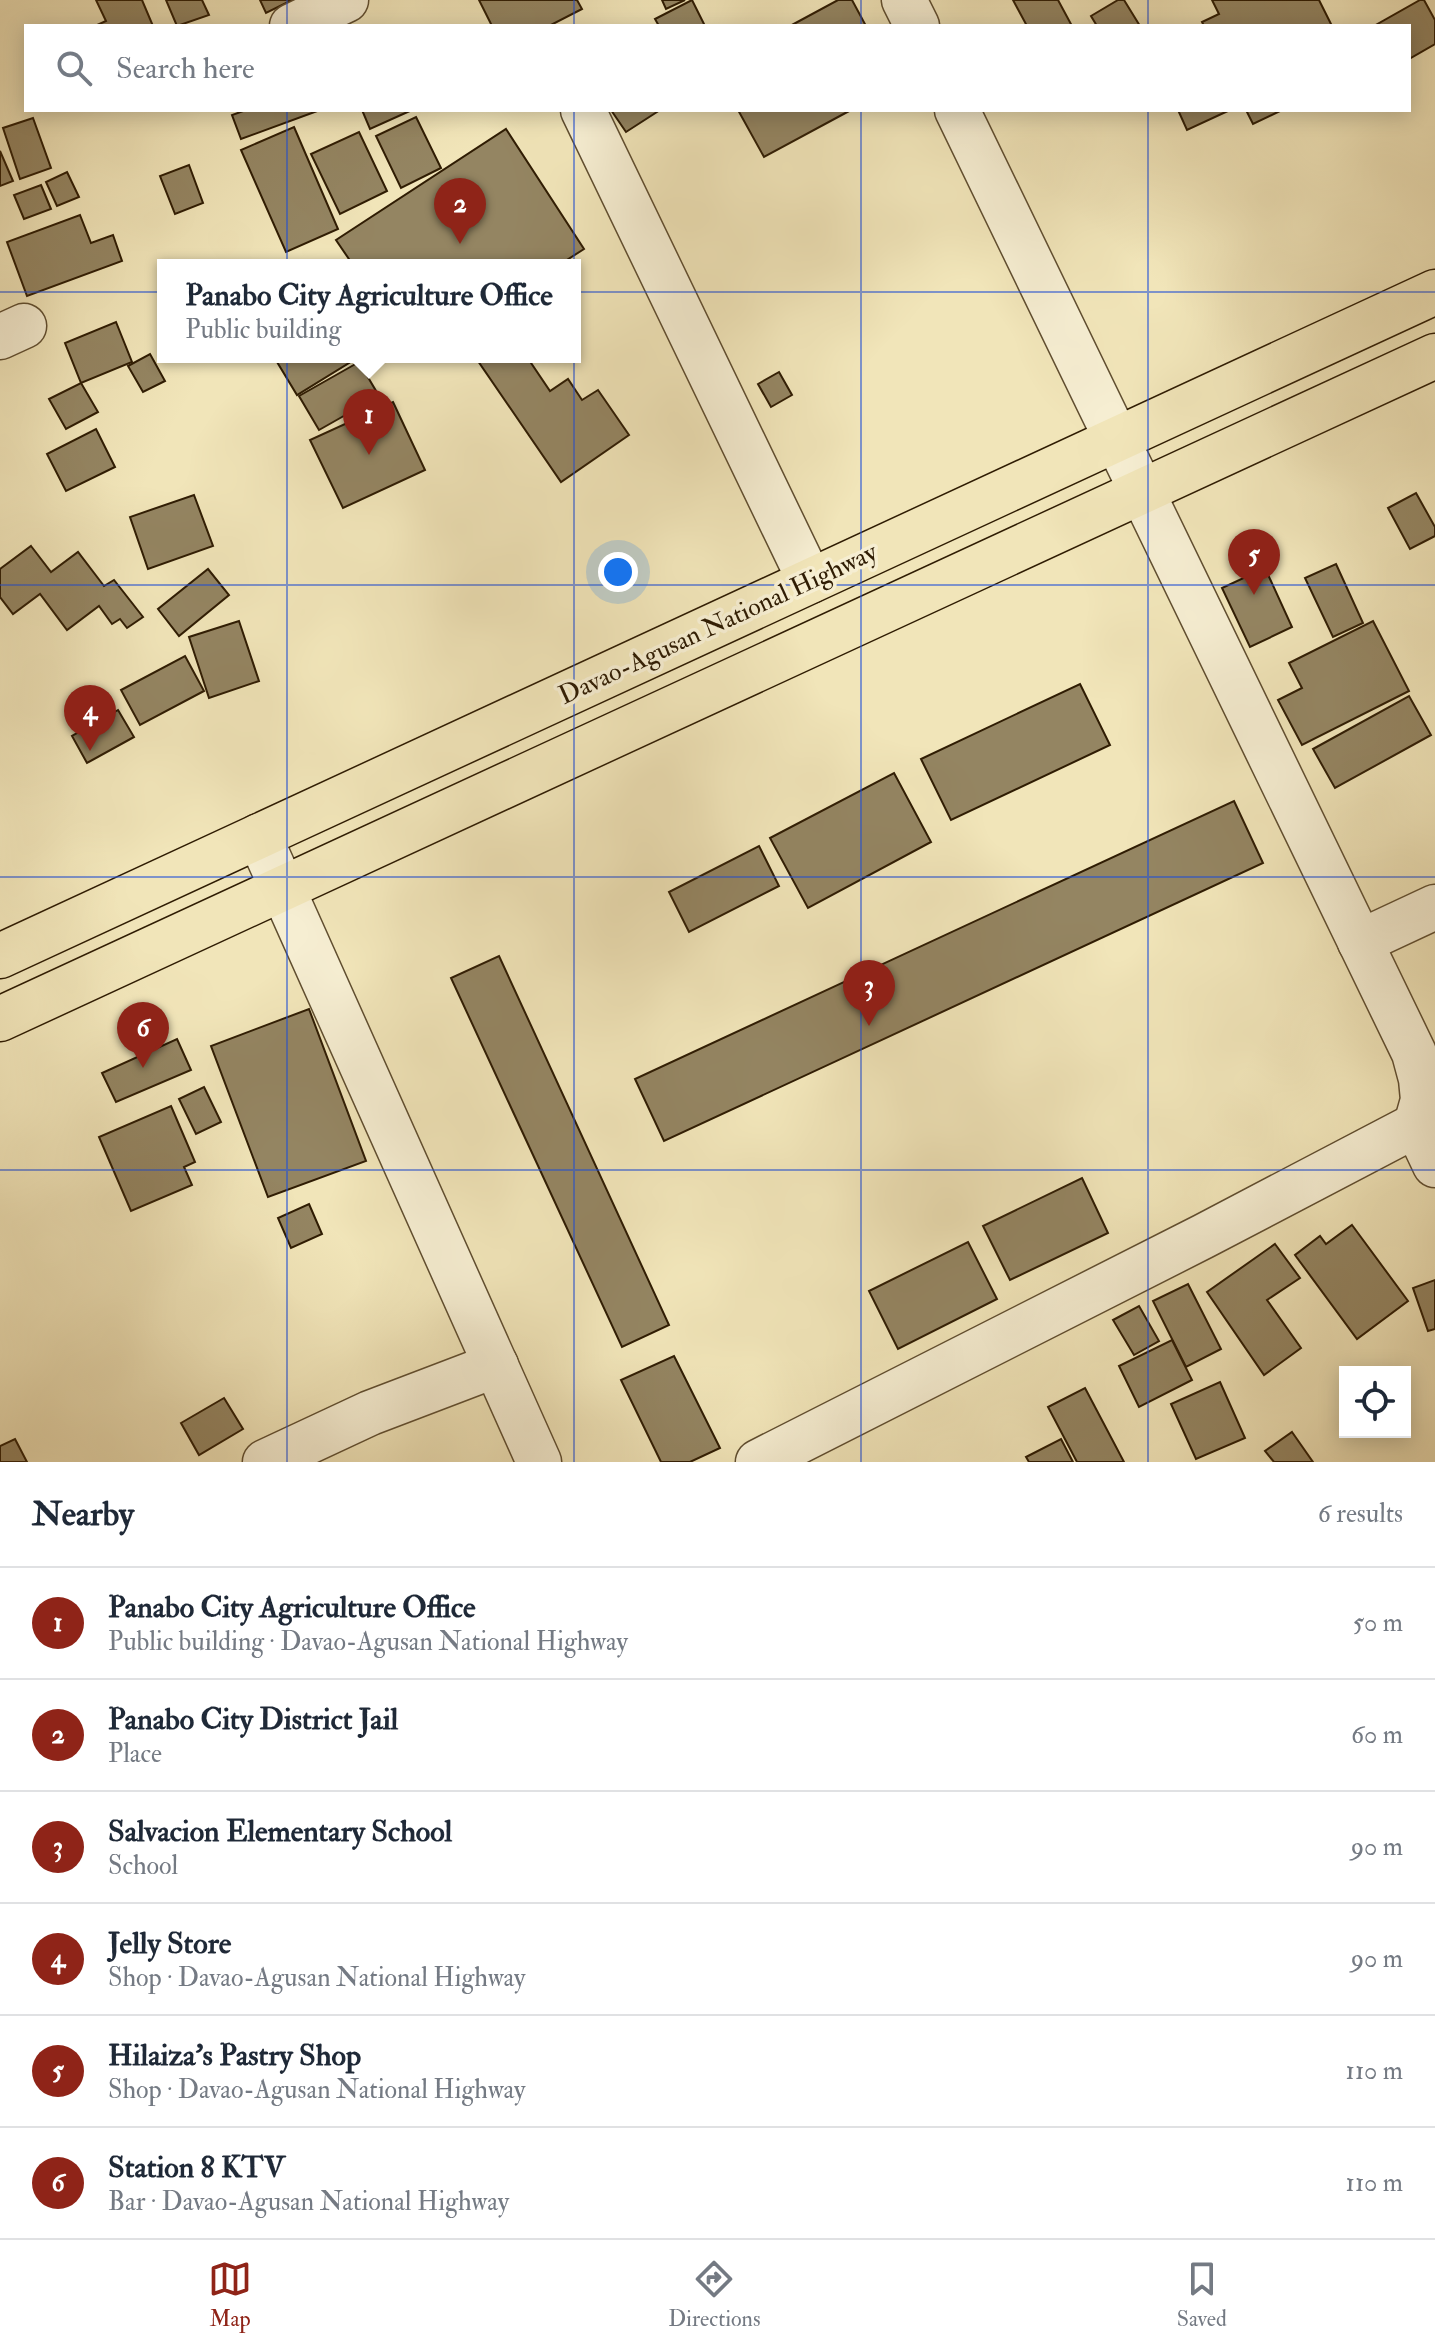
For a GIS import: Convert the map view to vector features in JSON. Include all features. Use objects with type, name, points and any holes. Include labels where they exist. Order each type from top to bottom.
[{"type":"highway","name":"Davao-Agusan National Highway","points":[[0,956],[1435,292]]},
{"type":"highway","points":[[0,1019],[1435,356]]},
{"type":"highway","points":[[674,644],[698,696]]},
{"type":"street","points":[[296,24],[346,0]]},
{"type":"street","points":[[904,0],[916,24]]},
{"type":"street","points":[[584,112],[810,581]]},
{"type":"street","points":[[958,112],[1414,1053],[1423,1100],[1416,1125],[1435,1165]]},
{"type":"street","points":[[259,836],[539,1462]]},
{"type":"street","points":[[1360,942],[1435,907]]},
{"type":"street","points":[[758,1462],[1190,1244],[1416,1125]]},
{"type":"street","points":[[265,1462],[370,1413],[496,1365]]},
{"type":"building","points":[[96,0],[142,0],[152,24],[99,24],[106,21]]},
{"type":"building","points":[[166,0],[202,0],[209,15],[176,24]]},
{"type":"building","points":[[260,0],[292,0],[266,13]]},
{"type":"building","points":[[479,0],[577,0],[582,9],[553,24],[491,24]]},
{"type":"building","points":[[662,0],[685,0],[666,9]]},
{"type":"building","points":[[692,0],[704,24],[658,24],[655,19]]},
{"type":"building","points":[[838,0],[852,0],[865,24],[794,24]]},
{"type":"building","points":[[1013,0],[1058,0],[1071,24],[1026,24]]},
{"type":"building","points":[[1118,0],[1124,0],[1139,24],[1096,24],[1091,16]]},
{"type":"building","points":[[1212,0],[1319,0],[1331,24],[1203,24],[1219,14]]},
{"type":"building","points":[[1424,0],[1435,20],[1435,44],[1411,58],[1411,24],[1378,24]]},
{"type":"building","points":[[240,112],[315,112],[241,139],[232,115]]},
{"type":"building","points":[[363,112],[408,112],[370,129]]},
{"type":"building","points":[[612,112],[657,112],[626,132]]},
{"type":"building","points":[[739,112],[847,112],[764,157]]},
{"type":"building","points":[[1179,112],[1226,112],[1187,130]]},
{"type":"building","points":[[1247,112],[1278,112],[1253,124]]},
{"type":"building","points":[[416,117],[441,168],[401,188],[376,136]]},
{"type":"building","points":[[33,118],[51,168],[20,179],[3,128]]},
{"type":"building","points":[[294,127],[338,229],[286,252],[241,150]]},
{"type":"building","points":[[506,129],[584,249],[568,259],[349,259],[336,240]]},
{"type":"building","points":[[359,132],[387,191],[340,214],[311,154]]},
{"type":"building","points":[[0,151],[13,181],[0,186]]},
{"type":"building","points":[[189,165],[203,203],[175,214],[160,176]]},
{"type":"building","points":[[67,172],[79,197],[57,206],[46,182]]},
{"type":"building","points":[[41,185],[51,209],[24,219],[14,195]]},
{"type":"building","points":[[80,215],[91,243],[113,235],[122,261],[27,296],[7,242]]},
{"type":"building","points":[[116,322],[132,362],[81,383],[65,343]]},
{"type":"building","points":[[150,354],[165,381],[143,392],[128,366]]},
{"type":"building","points":[[278,363],[349,363],[297,395]]},
{"type":"building","points":[[360,363],[379,396],[319,430],[299,396]]},
{"type":"building","points":[[479,363],[531,363],[550,391],[568,379],[582,400],[598,390],[629,435],[561,482]]},
{"type":"building","points":[[779,372],[792,395],[771,407],[758,384]]},
{"type":"building","points":[[81,383],[98,412],[66,429],[49,399]]},
{"type":"building","points":[[393,402],[425,470],[343,508],[310,440]]},
{"type":"building","points":[[96,429],[115,467],[66,491],[47,454]]},
{"type":"building","points":[[1416,493],[1435,527],[1435,536],[1410,549],[1388,508]]},
{"type":"building","points":[[194,495],[213,546],[148,569],[130,517]]},
{"type":"building","points":[[31,546],[51,572],[78,552],[104,586],[114,580],[143,617],[127,628],[120,619],[112,624],[99,606],[67,630],[40,594],[13,614],[0,597],[0,569]]},
{"type":"building","points":[[1336,564],[1363,623],[1333,637],[1305,578]]},
{"type":"building","points":[[1265,568],[1292,627],[1250,647],[1222,588]]},
{"type":"building","points":[[208,569],[229,595],[179,636],[158,609]]},
{"type":"building","points":[[239,621],[259,681],[209,698],[189,637]]},
{"type":"building","points":[[1373,621],[1409,691],[1302,745],[1278,700],[1302,688],[1289,663]]},
{"type":"building","points":[[185,656],[204,691],[140,725],[121,690]]},
{"type":"building","points":[[1080,684],[1110,745],[951,820],[921,759]]},
{"type":"building","points":[[1409,696],[1431,735],[1335,788],[1313,749]]},
{"type":"building","points":[[118,710],[134,737],[87,763],[72,736]]},
{"type":"building","points":[[894,773],[931,842],[808,908],[770,838]]},
{"type":"building","points":[[1234,801],[1263,863],[664,1141],[635,1079]]},
{"type":"building","points":[[759,846],[779,886],[689,932],[669,892]]},
{"type":"building","points":[[499,956],[669,1325],[622,1347],[451,978]]},
{"type":"building","points":[[309,1009],[366,1161],[268,1197],[211,1046]]},
{"type":"building","points":[[177,1039],[191,1070],[116,1102],[102,1073]]},
{"type":"building","points":[[204,1087],[221,1122],[196,1134],[179,1099]]},
{"type":"building","points":[[171,1106],[195,1162],[184,1167],[192,1185],[131,1211],[99,1137]]},
{"type":"building","points":[[1082,1178],[1108,1233],[1010,1280],[983,1226]]},
{"type":"building","points":[[309,1204],[322,1234],[291,1248],[278,1218]]},
{"type":"building","points":[[1352,1225],[1408,1301],[1357,1339],[1295,1255],[1320,1236],[1326,1244]]},
{"type":"building","points":[[968,1242],[997,1299],[898,1349],[869,1291]]},
{"type":"building","points":[[1275,1244],[1300,1278],[1267,1300],[1301,1348],[1264,1375],[1207,1292]]},
{"type":"building","points":[[1435,1280],[1435,1329],[1428,1331],[1413,1288]]},
{"type":"building","points":[[1188,1284],[1221,1349],[1186,1367],[1153,1301]]},
{"type":"building","points":[[1139,1306],[1159,1341],[1134,1355],[1113,1320]]},
{"type":"building","points":[[1172,1340],[1192,1380],[1139,1407],[1119,1366]]},
{"type":"building","points":[[674,1356],[720,1448],[690,1462],[661,1462],[621,1380]]},
{"type":"building","points":[[1220,1382],[1245,1438],[1196,1459],[1171,1404]]},
{"type":"building","points":[[1085,1388],[1124,1462],[1077,1462],[1048,1407]]},
{"type":"building","points":[[224,1398],[243,1429],[199,1455],[181,1423]]},
{"type":"building","points":[[1292,1432],[1313,1462],[1274,1462],[1265,1451]]},
{"type":"building","points":[[15,1439],[27,1462],[0,1462],[0,1446]]},
{"type":"building","points":[[1061,1439],[1073,1462],[1029,1462],[1026,1457]]},
{"type":"place","name":"Panabo City District Jail","points":[[460,244]]},
{"type":"place","name":"Panabo City Agriculture Office","points":[[369,455]]},
{"type":"place","name":"Hilaiza's Pastry Shop","points":[[1254,595]]},
{"type":"place","name":"Jelly Store","points":[[90,751]]},
{"type":"place","name":"Salvacion Elementary School","points":[[869,1026]]},
{"type":"place","name":"Station 8 KTV","points":[[143,1068]]}]
